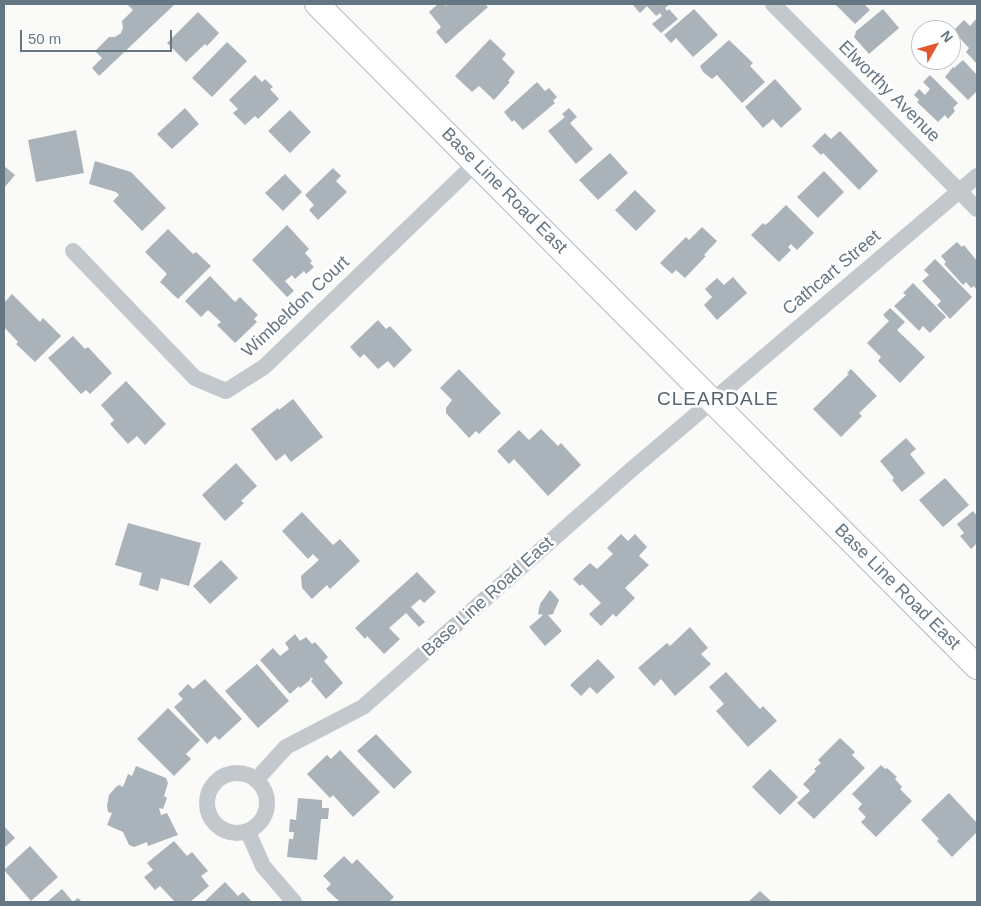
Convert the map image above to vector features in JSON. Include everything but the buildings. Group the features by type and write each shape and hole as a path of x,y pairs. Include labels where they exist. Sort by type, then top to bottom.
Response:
{"street":[{"name":"Base Line Road East","path":"318,4 977,667"},
{"name":"Elworthy Avenue","path":"773,4 977,209"},
{"name":"Wimbeldon Court","path":"73,251 107,289 195,378 226,391 264,367 476,163"},
{"name":"Cathcart Street","path":"712,400 977,176"},
{"name":"Base Line Road East","path":"256,780 286,747 363,708 712,400"},
{"path":"242,773 256,780 265,793 267,809 260,823 248,832 232,834 217,827 208,814 206,798 213,784 226,775 242,773"},
{"path":"248,832 263,866 294,902"}],"district":[{"name":"CLEARDALE","path":"718,400"}]}
